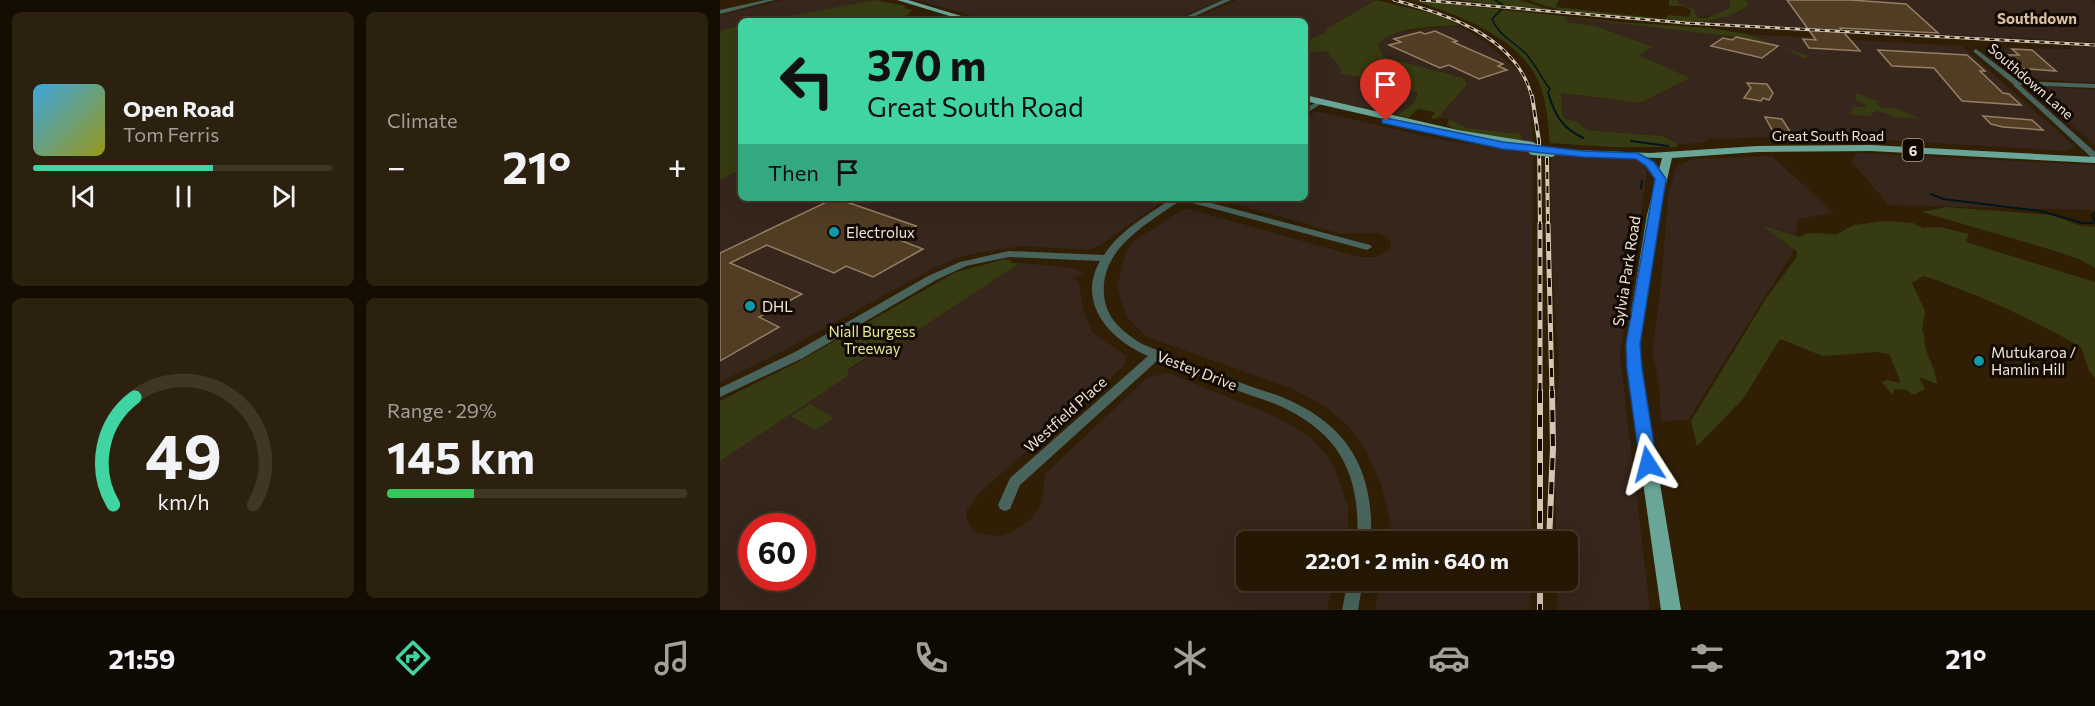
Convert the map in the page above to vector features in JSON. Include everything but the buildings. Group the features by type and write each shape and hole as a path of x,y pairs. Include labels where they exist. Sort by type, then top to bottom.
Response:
{"main road":[{"path":"900,0 963,18"},
{"name":"Great South Road","path":"1310,104 1455,137 1550,149 1638,156 1702,152 1871,148 2095,158"},
{"name":"Great South Road","path":"1550,149 1668,154"},
{"path":"1638,156 1662,173 1702,152"},
{"name":"Sylvia Park Road","path":"1668,154 1662,173 1636,324 1634,358 1671,610"}],"street":[{"path":"720,12 772,0"},
{"path":"1186,18 1228,0"},
{"name":"Southdown Lane","path":"1976,51 2016,83 2095,158"},
{"path":"2016,83 2095,86"},
{"name":"Vestey Drive","path":"1177,201 1127,235 1106,258 1099,273 1097,285 1101,310 1121,337 1156,355 1293,407 1321,424 1342,445 1354,464 1361,482 1365,531"},
{"path":"1192,201 1367,247"},
{"path":"720,393 799,355 941,274 963,264 1009,254 1106,258"},
{"name":"Westfield Place","path":"1005,505 1015,482 1156,355"},
{"path":"1350,610 1354,591"}],"shaded area":[{"path":"784,0 875,0 801,18 738,18 738,34 720,38 720,15"},
{"path":"917,0 1222,0 1179,18 980,18"},
{"path":"1237,0 1376,0 1326,30 1325,33 1308,40 1308,18 1195,18"},
{"path":"1678,0 1730,0 1730,8 1720,13 1697,18 1694,9 1677,3"},
{"path":"1746,0 2090,0 2095,4 2095,42 1699,22 1716,20 1741,11 1749,5"},
{"path":"1565,17 1703,32 1776,45 1745,34 1962,46 2075,147 2066,151 1868,139 1778,137 1707,139 1703,143 1678,144 1663,136 1587,130 1577,122 1563,118 1561,93 1640,103 1689,78 1637,55 1639,52 1649,51 1595,26 1566,22"},
{"path":"1459,25 1488,44 1520,73 1529,94 1533,142 1523,141 1520,134 1467,128 1449,119 1438,118 1467,85 1464,78 1384,57 1378,47 1382,40 1396,32"},
{"path":"2068,45 2095,47 2095,83 2021,78 1987,54 1985,48 2073,49"},
{"path":"1326,51 1343,70 1340,73 1374,80 1371,83 1418,92 1414,103 1397,115 1308,96 1308,52"},
{"path":"2025,85 2095,90 2095,145"},
{"path":"1316,111 1448,141 1533,153 1531,531 1389,531 1390,522 1382,487 1366,450 1350,428 1327,408 1293,389 1147,337 1126,316 1117,286 1126,252 1134,241 1185,208 1359,257 1376,257 1390,249 1391,242 1380,233 1341,234 1225,201 1308,201 1308,117"},
{"path":"1857,153 2095,165 2095,210 1889,205 1851,161"},
{"path":"1551,155 1633,159 1645,165 1647,173 1620,356 1650,610 1557,610 1557,591 1578,591 1578,531 1556,531 1555,427 1559,366 1551,247"},
{"path":"1772,156 1834,213 1798,219 1793,252 1688,420 1661,421 1659,382 1652,351 1661,285 1668,197 1675,170 1679,165 1694,159"},
{"path":"738,170 738,201 1162,201 1101,245 1088,250 1023,246 956,258 783,351 720,382 720,180"},
{"path":"1020,263 1075,268 1083,273 1073,279 1079,283 1083,310 1092,332 1126,356 1124,366 979,493 967,509 966,519 972,530 979,534 1000,536 1029,521 1042,503 1045,474 1148,377 1168,373 1277,417 1309,436 1329,458 1348,508 1346,531 1236,531 1236,591 1332,591 1327,610 720,610 720,450"},
{"path":"1378,591 1531,591 1530,610 1375,610"}],"green space":[{"path":"875,0 906,6 904,8 912,10 904,18 779,18"},
{"path":"1376,0 1438,15 1459,25 1402,31 1383,39 1378,46 1384,57 1464,78 1467,85 1438,118 1431,119 1435,112 1418,109 1408,118 1397,115 1414,103 1418,92 1339,73 1342,70 1326,51 1308,53 1308,40 1325,33 1325,30"},
{"path":"1410,0 1620,22 1710,28 1746,34 1776,44 1737,37 1566,17 1566,22 1595,26 1653,47 1638,55 1690,78 1640,103 1561,93 1563,118 1577,122 1587,130 1663,136 1678,144 1676,147 1612,147 1550,143 1541,88 1533,71 1520,55 1487,30 1448,12"},
{"path":"1455,0 1519,0 1551,10"},
{"path":"1530,0 1559,0 1556,7 1666,19 1668,15 1689,17 1691,10 1683,6 1669,6 1669,0 1678,0 1678,3 1694,9 1697,18 1707,18 1730,8 1730,0 1746,0 1749,5 1725,17 1699,22 1589,15 1547,6"},
{"path":"738,26 738,171 720,180 720,31"},
{"path":"1782,46 1809,56 1805,59"},
{"path":"1857,93 1879,102 1876,103 1883,108 1895,108 1921,119 1892,117 1876,111 1871,113 1873,116 1851,115 1853,107 1867,107 1862,102 1855,101"},
{"path":"1449,119 1467,128 1521,134 1523,141 1455,129 1447,125"},
{"path":"1946,207 2052,215 2078,225 2095,227 2095,268 2079,259 2049,249 1922,212"},
{"path":"1885,221 1913,223 1923,228 1940,227 1969,234 1966,242 2095,282 2095,378 2089,371 2081,347 2004,308 1924,276 1912,283 1925,311 1922,331 1937,384 1919,377 1925,389 1914,395 1906,390 1895,389 1892,395 1882,382 1887,380 1901,383 1889,354 1877,352 1823,356 1780,339 1743,399 1697,446 1691,421 1767,297 1796,258 1797,252 1763,226 1799,237 1808,233 1837,234 1854,225"},
{"name":"Niall Burgess Treeway","path":"1005,259 1012,261 1011,263 1020,263 904,339 892,342 879,356 868,357 848,369 848,376 720,461 720,401 798,362 956,272"},
{"path":"810,404 834,418 815,430 791,416"}],"waterway":[{"path":"1495,0 1503,5"},
{"path":"1502,9 1492,19 1495,25 1532,61 1550,89 1548,93 1550,98"},
{"path":"1549,96 1561,121 1583,138"},
{"path":"1631,141 1668,146"},
{"path":"1641,188 1642,181"},
{"path":"1931,194 1943,199 2041,211 2082,223 2095,223"},
{"path":"2095,212 2092,216 2095,221"},
{"path":"1628,265 1636,226"}],"railway":[{"path":"1394,0 1436,13 1478,31 1512,59 1524,77 1532,98"},
{"path":"1421,0 1686,23 2095,45"},
{"path":"1532,96 1539,141 1540,225"},
{"path":"1547,158 1548,225"},
{"path":"1548,224 1552,392"},
{"path":"1540,225 1540,531"},
{"path":"1549,531 1553,448 1552,391"},
{"path":"1540,591 1540,610"}],"place":[{"name":"Electrolux","path":"834,232"},
{"name":"DHL","path":"750,306"},
{"name":"Mutukaroa / Hamlin Hill","path":"1979,361"}],"district":[{"name":"Southdown","path":"2037,18"}],"route":[{"path":"1386,121 1503,146 1584,154 1638,156 1650,164 1660,179 1633,344 1634,369 1648,464"}]}
